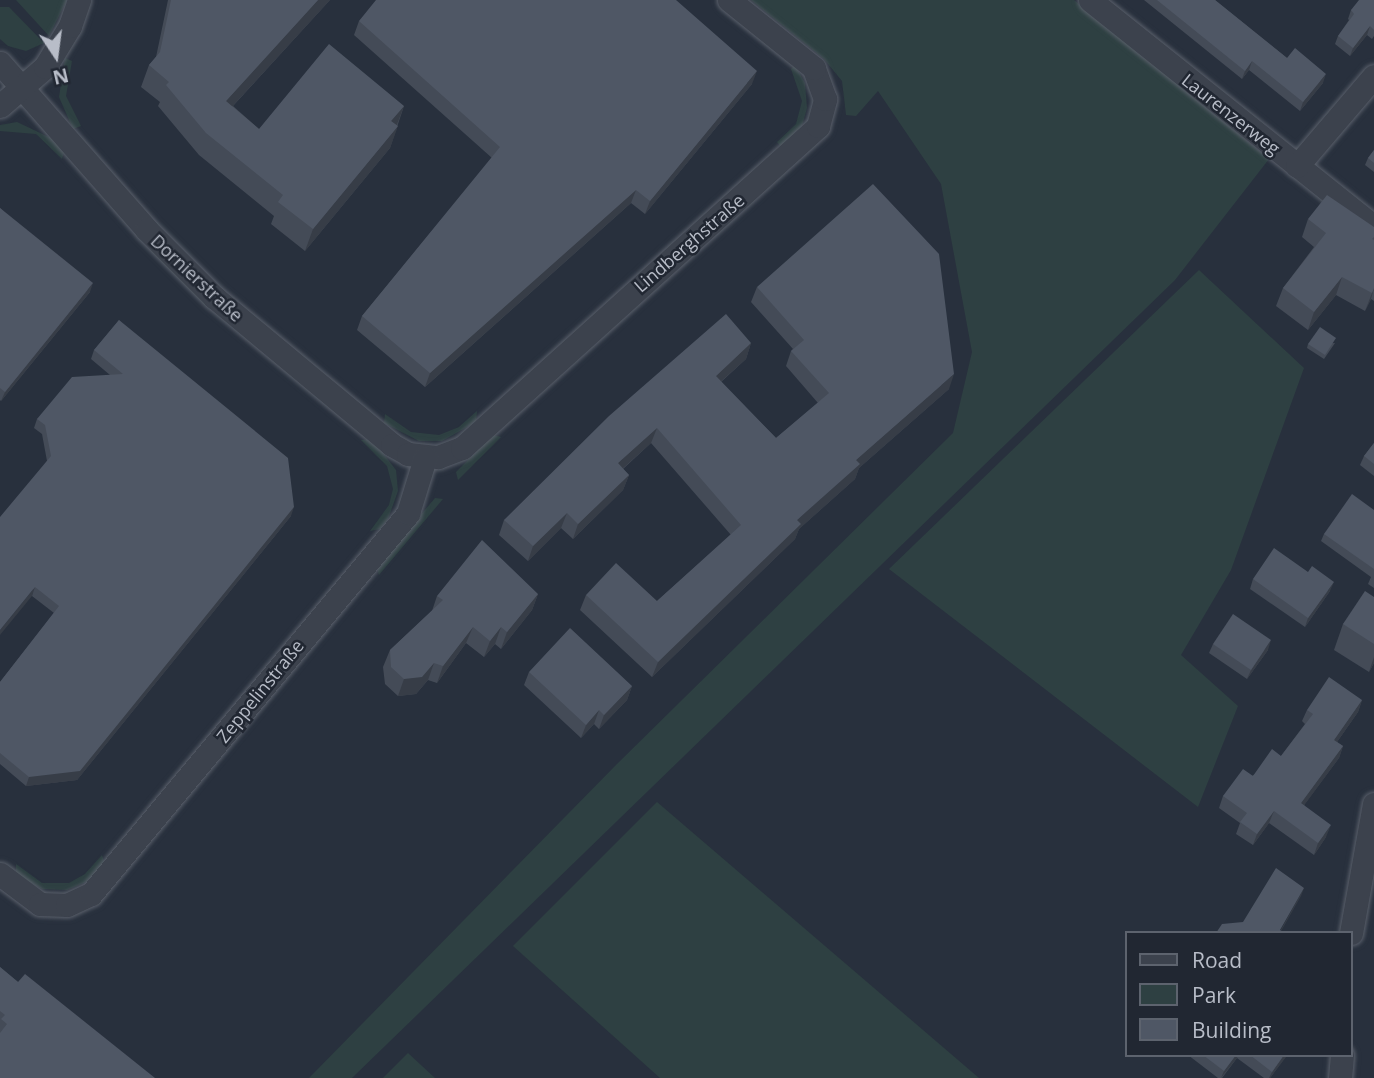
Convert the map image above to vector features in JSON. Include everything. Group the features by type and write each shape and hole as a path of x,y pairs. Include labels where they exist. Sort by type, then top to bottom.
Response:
{"street":[{"path":"0,106 24,89 56,50 79,0"},
{"name":"Lindberghstraße","path":"425,458 462,448 818,126 825,99 814,68 729,0"},
{"name":"Laurenzerweg","path":"1090,0 1374,227"},
{"name":"Dornierstraße","path":"0,63 147,230 214,296 392,444 425,458"},
{"path":"1297,166 1374,76"},
{"name":"Zeppelinstraße","path":"0,874 40,904 67,905 91,894 408,513 425,458"},
{"path":"1351,931 1374,804"},
{"path":"1340,1078 1342,1057"}],"green space":[{"path":"16,0 67,0 49,36"},
{"path":"751,0 1074,0 1269,159 1175,280 352,1078 309,1078 616,765 953,433 972,352 941,184 878,91 856,116 846,115 842,81 824,59"},
{"path":"0,7 9,7 44,43 26,51 8,46 0,39"},
{"path":"65,58 72,61 66,96 81,126 73,129 59,97"},
{"path":"795,65 805,83 807,108 802,126 781,147 777,142 796,124 802,101 791,69"},
{"path":"17,122 53,139 64,152 62,159 36,134 0,131 0,125"},
{"path":"1199,270 1304,368 1231,570 1181,655 1238,706 1198,807 889,569"},
{"path":"477,411 476,422 442,441 419,441 384,423 385,414 411,432 439,435 459,427"},
{"path":"493,435 501,437 458,480 456,472"},
{"path":"372,439 396,470 398,491 388,519 380,529 370,531 389,505 393,489 387,466 361,440"},
{"path":"435,498 443,499 379,575 377,567"},
{"path":"657,802 979,1078 660,1078 513,946"},
{"path":"102,855 105,864 86,882 67,890 42,889 16,874 16,864 42,883 69,883 85,874"},
{"path":"408,1053 435,1078 383,1078"}],"building":[{"path":"171,0 318,0 226,101 259,129 329,44 404,106 391,121 398,126 313,229 278,202 283,195 206,133 166,85 169,82 149,65 160,52"},
{"path":"376,0 676,0 757,71 650,201 636,190 430,373 362,316 500,147 359,21"},
{"path":"1157,0 1215,0 1287,58 1295,48 1326,74 1303,102 1252,61 1245,71"},
{"path":"1359,0 1374,0 1374,30 1370,26 1353,48 1338,36 1354,14 1351,10"},
{"path":"1374,150 1374,163 1368,158"},
{"path":"873,184 939,254 954,374 856,460 860,464 797,520 801,524 658,662 586,595 616,563 657,601 741,525 657,428 618,463 629,475 578,524 567,513 533,546 504,520 609,416 726,314 751,343 716,376 776,438 829,393 791,351 804,340 757,287"},
{"path":"1327,195 1374,227 1374,288 1372,293 1342,277 1314,312 1283,288 1326,233 1308,219"},
{"path":"0,208 93,283 5,392 0,388"},
{"path":"119,320 288,458 294,507 80,771 29,777 0,753 0,682 59,606 35,587 0,630 0,517 51,456 45,425 37,419 72,377 123,374 94,350"},
{"path":"1320,327 1336,338 1325,355 1308,344"},
{"path":"1374,443 1374,464 1364,456"},
{"path":"1352,494 1374,510 1374,569 1324,534"},
{"path":"482,540 538,594 507,632 501,627 490,641 473,627 443,666 434,663 422,677 404,679 391,667 390,650 443,600 437,596"},
{"path":"1274,548 1308,572 1312,566 1334,582 1308,618 1253,579"},
{"path":"1365,591 1374,597 1374,644 1343,624"},
{"path":"1233,614 1271,640 1251,670 1213,644"},
{"path":"570,628 632,686 604,715 599,710 586,725 529,672"},
{"path":"1329,677 1362,700 1334,740 1343,746 1301,803 1331,825 1318,843 1274,811 1257,834 1240,822 1247,813 1223,796 1243,769 1253,776 1272,749 1281,756 1313,714 1307,710"},
{"path":"1276,868 1304,888 1281,931 1217,931 1222,924 1243,922"},
{"path":"0,967 18,982 25,974 155,1078 0,1078 0,1033 7,1024 1,1019 5,1015 0,1011"},
{"path":"1206,1057 1234,1057 1224,1071"},
{"path":"1253,1057 1283,1057 1272,1072"}]}
